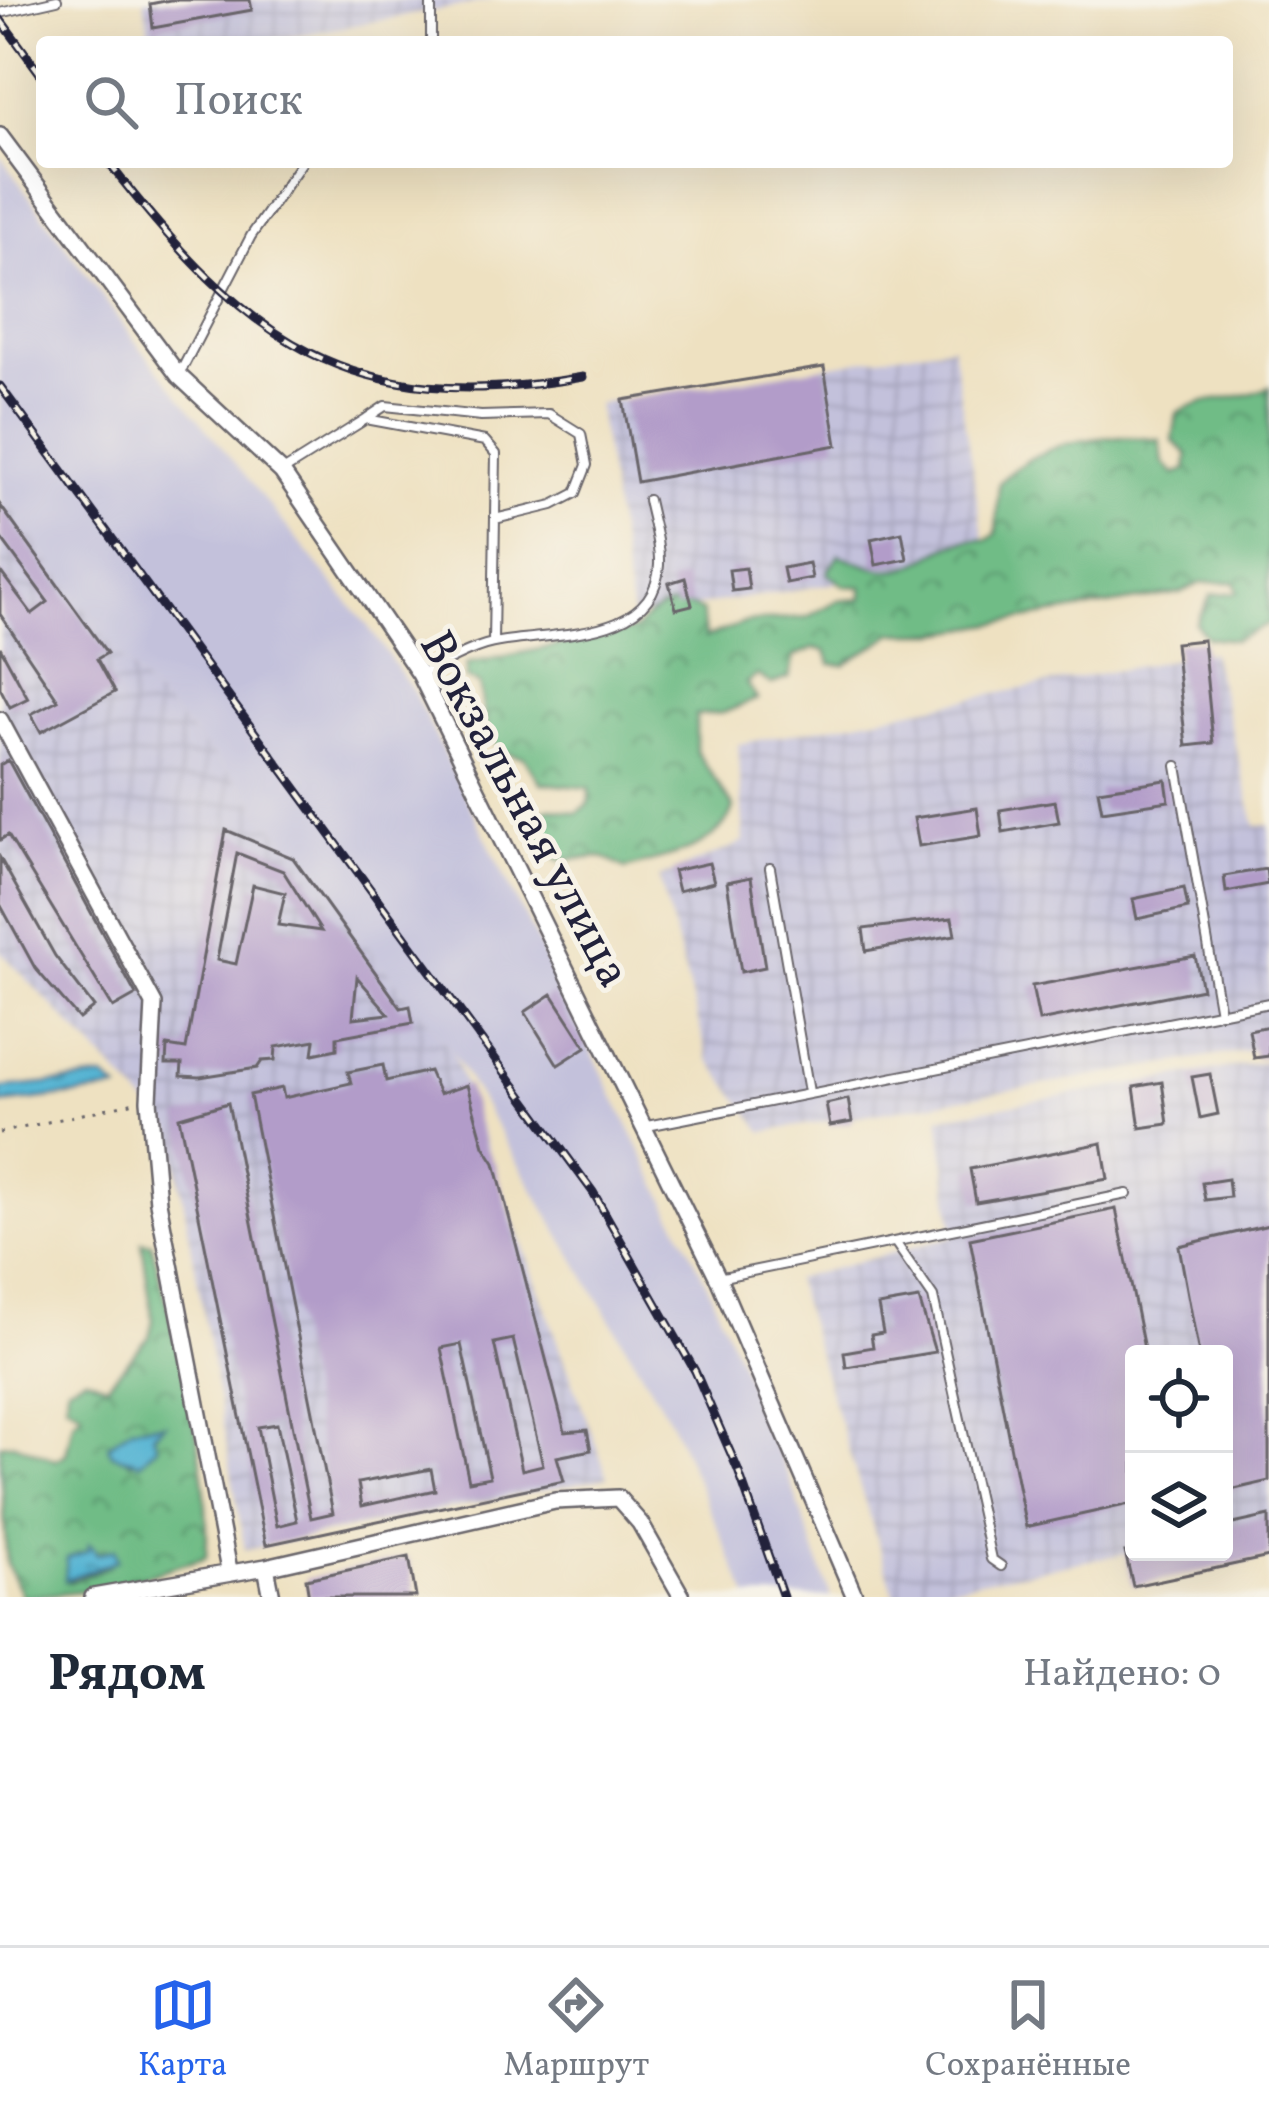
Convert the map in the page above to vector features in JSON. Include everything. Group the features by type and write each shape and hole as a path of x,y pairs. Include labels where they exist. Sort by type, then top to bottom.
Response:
{"street":[{"name":"Вокзальная улица","path":"0,136 179,376 282,472 420,674 718,1278 854,1597"},
{"path":"0,719 154,1004 148,1100 158,1202 229,1570"},
{"path":"93,1597 266,1567 555,1501 618,1498 640,1523 682,1597"},
{"path":"266,1567 272,1597"}],"lane":[{"path":"0,13 57,0"},
{"path":"431,0 431,36"},
{"path":"179,376 251,236 298,168"},
{"path":"282,472 385,406 481,416 549,414 581,434 587,465 576,493 553,505 494,519"},
{"path":"366,419 485,441 496,454 493,642"},
{"path":"420,674 493,642 596,629 637,613 653,592 659,564 648,500"},
{"path":"1178,766 1220,1012"},
{"path":"770,868 809,1092"},
{"path":"646,1126 1269,1003"},
{"path":"718,1278 1127,1194"},
{"path":"895,1242 933,1297 991,1559 1001,1566"}],"path":[{"path":"0,1133 112,1104 148,1100"}],"shaded area":[{"path":"144,0 495,0 294,36 149,36"},
{"path":"0,156 135,341 368,626 414,693 707,1284 791,1483 831,1597 748,1597 670,1420 452,1052 240,785 120,658 0,492"},
{"path":"952,345 987,558 632,617 597,404"},
{"path":"0,492 120,658 240,785 452,1052 608,1477 245,1550 171,1130 0,951"},
{"path":"1211,652 1256,826 1269,825 1269,1047 763,1132 708,1058 659,878 744,842 738,744"},
{"path":"1269,1061 1269,1526 1233,1533 1233,1345 1125,1345 1125,1554 895,1597 794,1279 954,1236 939,1117"}],"green space":[{"path":"1269,387 1269,624 1235,640 1207,637 1196,624 1211,595 1238,592 1234,582 1201,583 1179,593 939,633 894,633 844,665 831,664 826,651 815,648 794,656 789,678 771,684 758,675 746,683 757,699 723,713 696,715 696,751 734,808 726,823 703,843 626,869 602,857 559,860 542,843 532,813 552,808 577,813 589,804 590,788 541,783 524,757 501,749 489,732 479,684 466,678 467,664 635,630 649,616 673,605 702,611 705,638 747,622 807,617 837,601 862,599 862,587 845,586 827,573 839,555 880,569 900,569 956,543 988,540 996,534 999,483 1033,457 1074,442 1117,437 1160,440 1163,463 1174,474 1186,470 1188,454 1173,441 1177,413 1199,403"},
{"path":"142,1242 151,1243 190,1400 204,1482 206,1557 101,1589 23,1597 7,1564 0,1444 14,1443 56,1460 66,1454 73,1422 82,1412 66,1403 67,1386 86,1377 107,1385 149,1337 153,1321","holes":["163,1424 131,1463 111,1443 140,1426","87,1551 109,1566 70,1582 76,1554"]}],"water":[{"path":"105,1078 118,1090 0,1104 0,1088"},
{"path":"165,1424 153,1434 157,1446 140,1463 112,1454 108,1446 132,1427"},
{"path":"89,1544 97,1554 115,1549 118,1560 65,1580 67,1558 87,1551"}],"building":[{"path":"250,0 252,10 153,28 150,4"},
{"path":"824,367 837,445 637,482 623,400"},
{"path":"0,505 107,653 97,659 115,692 41,732 31,714 58,700 0,614 0,571 32,614 48,602 0,537"},
{"path":"902,532 907,559 876,565 871,539"},
{"path":"809,563 812,578 786,583 783,568"},
{"path":"746,568 749,589 732,591 729,570"},
{"path":"685,578 692,605 676,609 669,583"},
{"path":"1203,640 1213,743 1186,746 1175,643"},
{"path":"0,647 28,698 10,707 0,688"},
{"path":"8,760 136,995 113,1008 8,835 0,840 0,765"},
{"path":"1166,780 1169,801 1102,811 1098,790"},
{"path":"1055,801 1059,822 1003,832 1000,810"},
{"path":"977,808 981,836 919,846 914,818"},
{"path":"226,830 293,858 401,1008 410,1006 413,1023 337,1037 337,1049 313,1054 315,1040 276,1047 275,1060 262,1061 257,1068 200,1077 181,1076 182,1064 166,1064 167,1046 186,1049","holes":["237,853 283,871 321,931 278,925 285,893 253,885 236,964 217,960","357,977 389,1014 353,1018"]},
{"path":"0,858 55,956 94,1007 79,1019 35,968 0,904"},
{"path":"709,863 714,882 678,891 673,871"},
{"path":"1266,869 1268,884 1226,892 1224,876"},
{"path":"751,877 765,967 741,972 727,882"},
{"path":"1184,888 1188,908 1137,919 1133,899"},
{"path":"952,918 955,935 866,951 863,929"},
{"path":"1195,956 1202,989 1039,1021 1032,986"},
{"path":"552,994 586,1047 558,1065 525,1012"},
{"path":"1269,1026 1269,1056 1254,1058 1249,1030"},
{"path":"383,1065 386,1081 429,1071 439,1094 467,1085 484,1146 495,1163 565,1432 587,1430 591,1450 557,1457 564,1481 266,1545 179,1117 228,1103 311,1518 333,1513 250,1095 282,1088 284,1098 351,1083 348,1072","holes":["513,1339 543,1465 522,1470 494,1343","461,1344 490,1477 469,1481 441,1348","277,1424 297,1521 277,1526 258,1427","431,1469 435,1490 362,1506 358,1483"]},
{"path":"1210,1074 1218,1114 1200,1118 1192,1077"},
{"path":"1162,1082 1168,1124 1140,1128 1134,1087"},
{"path":"848,1099 852,1122 830,1126 826,1104"},
{"path":"1102,1143 1108,1179 976,1202 970,1169"},
{"path":"1228,1179 1230,1197 1205,1200 1202,1183"},
{"path":"1116,1209 1143,1345 1125,1345 1125,1505 1026,1527 970,1239"},
{"path":"1269,1225 1269,1481 1233,1489 1233,1345 1197,1345 1179,1246"},
{"path":"919,1299 935,1352 846,1367 844,1352 873,1347 871,1335 883,1333 878,1306"},
{"path":"1269,1516 1269,1557 1133,1586 1127,1561 1233,1561 1233,1524"},
{"path":"409,1557 416,1597 309,1597 306,1579"}],"railway":[{"path":"0,19 36,68"},
{"path":"113,168 208,277 257,320 310,352 366,375 429,386 501,387 583,377"},
{"path":"0,386 593,1192 695,1371 738,1470 783,1597"}]}
